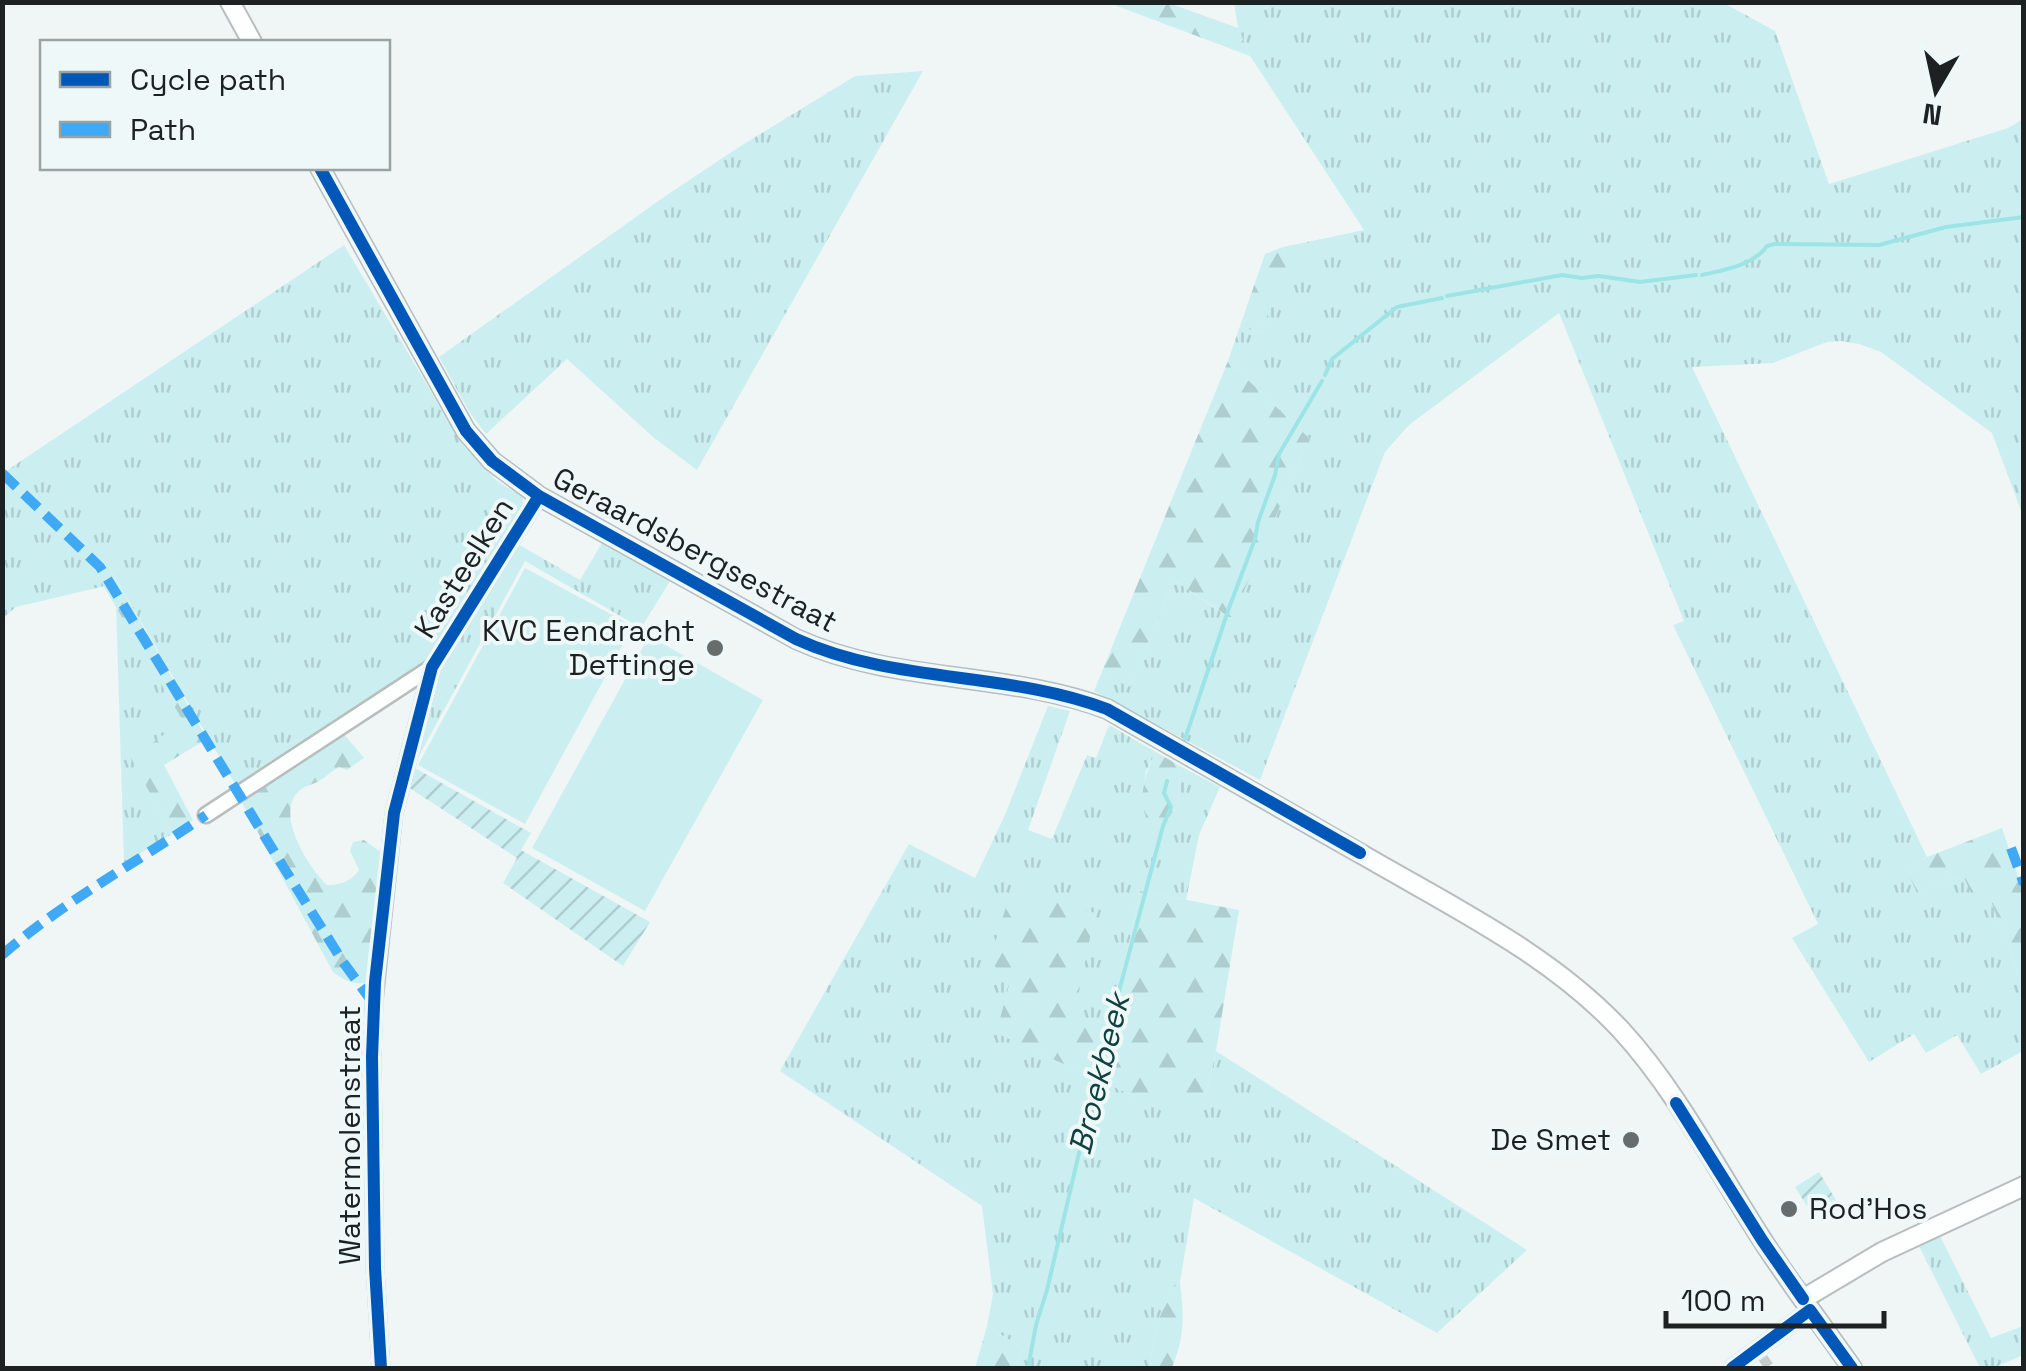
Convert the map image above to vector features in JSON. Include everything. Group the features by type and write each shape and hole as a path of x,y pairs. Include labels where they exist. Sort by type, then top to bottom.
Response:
{"street":[{"path":"230,2 251,40"},
{"name":"Geraardsbergsestraat","path":"321,170 466,431 492,461 539,496 823,651 928,674 1034,688 1106,709 1448,904 1542,963 1592,1002 1645,1059 1762,1240 1852,1368"},
{"name":"Kasteelken","path":"206,815 432,667 539,496"},
{"name":"Watermolenstraat","path":"381,1368 375,1268 375,982 394,813 432,667"},
{"path":"1732,1368 1807,1305 1882,1252 2024,1186"}],"green space":[{"path":"1109,3 1169,3 1238,28 1250,56"},
{"path":"1234,3 1724,3 1775,31 1829,184 2008,128 2023,119 2023,516 1992,433 1881,352 1859,344 1827,342 1773,363 1692,367 1927,857 1906,868 1918,892 1963,875 1991,900 2023,985 2023,1051 1981,1074 1957,1035 1926,1053 1914,1034 1869,1062 1792,938 1818,924 1673,625 1684,621 1559,313 1409,425 1385,452 1260,780 1094,691 1101,674 1130,686 1174,580 1231,619 1309,438 1228,361 1240,326 1260,333 1285,270 1283,247 1364,230 1250,56 1238,28"},
{"path":"923,71 697,470 653,437 567,359 486,434 439,357 664,197 855,76"},
{"path":"344,245 462,444 497,481 523,497 522,508 426,663 238,789 108,565 93,568 105,586 16,607 3,618 3,473"},
{"path":"1283,247 1286,270 1260,333 1240,326 1265,254"},
{"path":"1228,361 1309,438 1232,619 1174,580 1130,687 1101,674"},
{"path":"516,543 580,580 602,543 670,581 641,628 525,561 413,767 440,668"},
{"path":"99,562 108,565 207,739 164,765 193,820 172,834 131,758 183,721 93,568"},
{"path":"525,568 633,626 525,824 418,765"},
{"path":"116,605 184,722 132,758 172,834 124,863"},
{"path":"649,636 763,700 645,911 532,848"},
{"path":"1048,706 1070,711 1028,830 1052,839 1087,755 1096,758 1109,725 1156,752 1146,771 1143,795 1168,819 1178,803 1180,766 1220,787 1199,835 1186,900 1140,891 1112,1024 1074,1017 1009,986 997,1033 1136,1097 1205,1097 1216,1051 1527,1250 1437,1333 1194,1198 1180,1282 1163,1309 1150,1368 1015,1368 1022,1348 987,1326 993,1294 982,1206 780,1071 909,844 975,878 1005,815"},
{"path":"344,734 364,758 347,770 339,767 300,790 290,814 297,841 327,885 345,882 359,870 350,851 353,842 364,840 381,852 369,983 350,982 333,972 241,801"},
{"path":"1156,752 1180,766 1178,803 1168,819 1155,820 1143,807 1147,771"},
{"path":"413,767 531,833 521,850 650,922 623,966 503,883 517,858 408,787"},
{"path":"2002,828 2023,891 2023,985 1991,901 1977,907 1963,875 1917,893 1906,868"},
{"path":"1140,891 1239,910 1205,1097 1136,1097 996,1033 1009,986 990,959 1009,897 1036,895 1095,913 1074,1016 1112,1024"},
{"path":"1819,1172 1836,1200 1812,1214 1795,1187"},
{"path":"1940,1236 1991,1338 2023,1326 2023,1355 1993,1368 1980,1368 1918,1244"},
{"path":"1180,1282 1182,1326 1172,1368 1150,1368 1163,1309"},
{"path":"987,1326 1022,1348 1015,1368 975,1368"}],"waterway":[{"name":"Broekbeek","path":"1702,275 1747,262 1774,244 1879,245 1946,227 2024,217"},
{"name":"Broekbeek","path":"1447,296 1562,275 1640,282 1696,275"},
{"name":"Broekbeek","path":"1325,375 1332,359 1397,307 1442,298"},
{"name":"Broekbeek","path":"1185,739 1255,539 1279,454 1322,381"},
{"name":"Broekbeek","path":"1028,1368 1102,1055 1171,807 1164,793 1167,781"}],"tunnel":[{"path":"1763,1358 1770,1368"}],"marked path":[{"path":"2,473 100,567 284,868 373,1003"},
{"path":"2,955 76,899 206,815"},
{"path":"2011,848 2024,884"}],"cycle path":[{"path":"321,170 466,431 492,461 539,496 796,639 833,653 911,671 1030,688 1107,709 1360,853"},
{"path":"381,1368 375,1268 372,1057 375,982 394,813 432,667 539,496"},
{"path":"1676,1103 1803,1299"},
{"path":"1732,1368 1810,1310 1852,1368"}],"place":[{"name":"KVC Eendracht Deftinge","path":"715,648"},
{"name":"De Smet","path":"1631,1140"},
{"name":"Rod'Hos","path":"1789,1209"}]}
